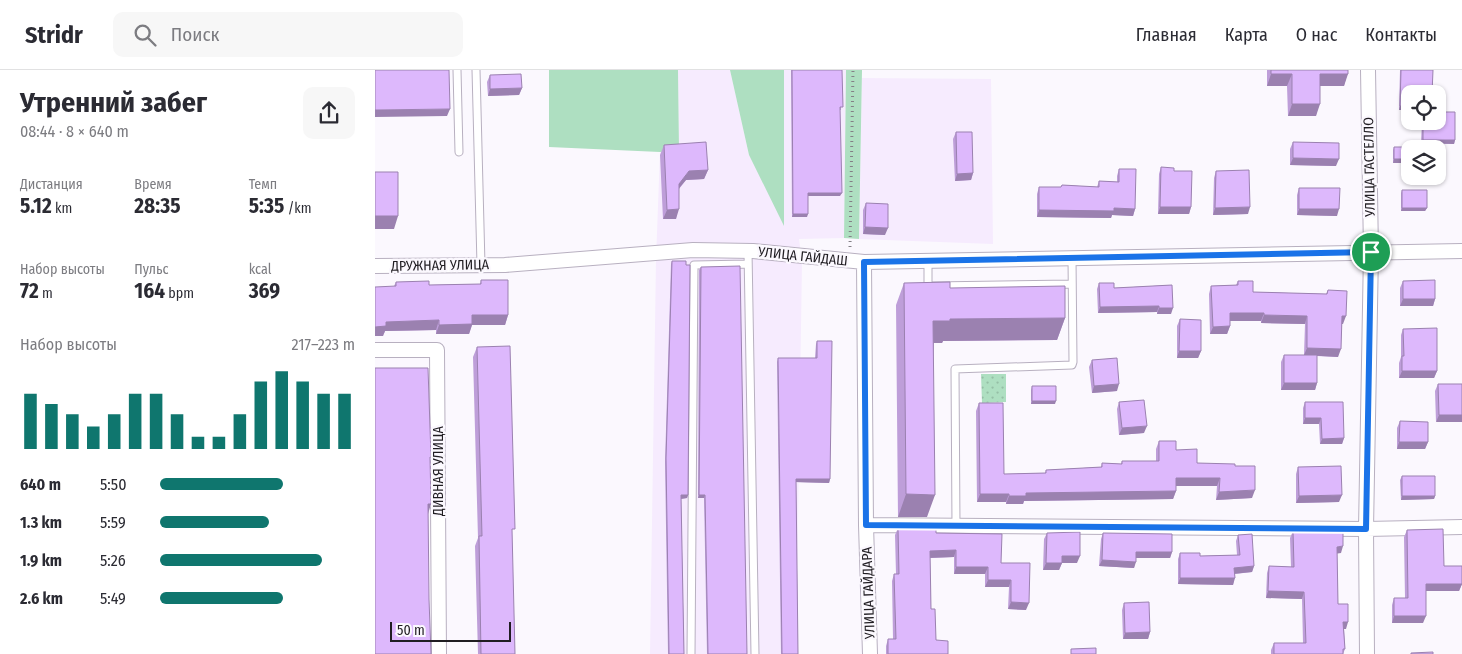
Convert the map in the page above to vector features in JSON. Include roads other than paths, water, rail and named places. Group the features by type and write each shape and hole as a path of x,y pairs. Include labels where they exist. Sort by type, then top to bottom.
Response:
{"street":[{"name":"УЛИЦА ГАСТЕЛЛО","path":"1367,654 1366,529 1371,252 1368,70"},
{"name":"УЛИЦА ГАЙДАШ","path":"505,265 693,250 748,258 857,261 1462,252"},
{"name":"УЛИЦА ГАЙДАРА","path":"857,261 870,654"},
{"name":"ДРУЖНАЯ УЛИЦА","path":"375,266 505,265"},
{"name":"ДИВНАЯ УЛИЦА","path":"375,350 437,350 439,654"},
{"path":"866,525 1366,529 1462,527"}],"lane":[{"path":"457,70 459,152"},
{"path":"476,70 481,265"},
{"path":"691,654 694,265 748,258 755,654"},
{"path":"956,526 955,368 1072,365 1072,258"},
{"path":"928,261 928,282 932,286 1072,284"}]}
